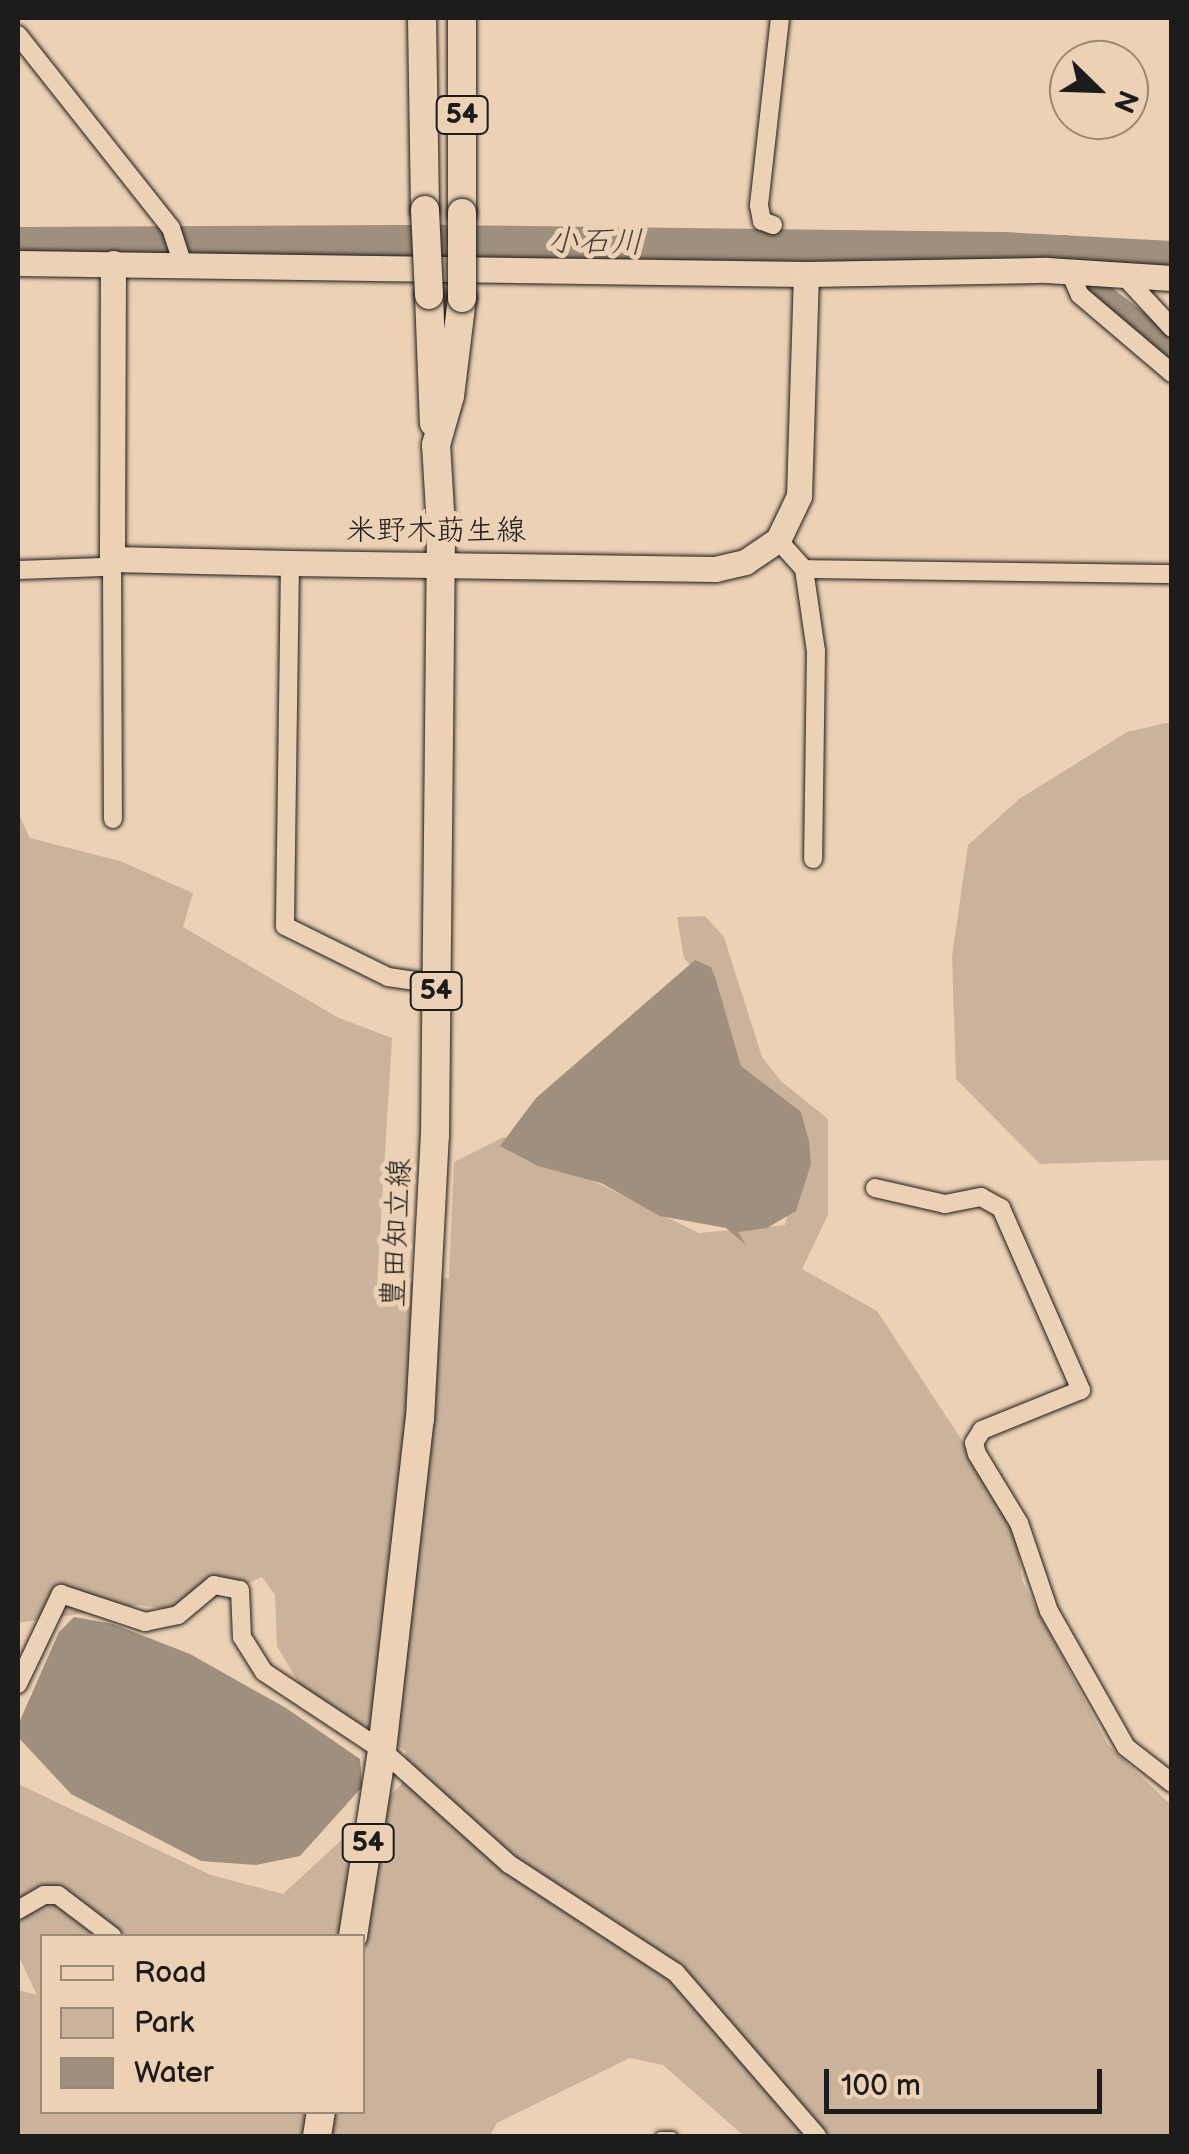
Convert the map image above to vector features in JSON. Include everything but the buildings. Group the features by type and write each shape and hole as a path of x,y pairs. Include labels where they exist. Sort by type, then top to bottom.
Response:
{"main road":[{"name":"豊田知立線","path":"353,1934 382,1750 420,1419 436,984 441,528 424,210 422,18"},
{"name":"豊田知立線","path":"436,444 450,396 462,298 462,18"},
{"path":"18,263 182,258 806,274 1070,272 1172,278"},
{"path":"112,559 113,263"},
{"path":"778,540 798,496 806,274"},
{"name":"米野木莇生線","path":"112,559 715,568 745,562 778,540"}],"street":[{"path":"773,225 762,221 759,205 780,18"},
{"path":"18,34 171,228 182,258"},
{"path":"1070,272 1080,296 1172,373"},
{"path":"1123,275 1172,328"},
{"path":"778,540 804,569 816,652 814,859"},
{"path":"18,570 102,567 112,559"},
{"path":"112,559 113,820"},
{"path":"290,563 285,926 388,977 436,984"},
{"path":"804,569 1172,574"},
{"path":"875,1188 944,1204 981,1196 1001,1208 1080,1390 982,1430 974,1443 976,1454 1015,1515 1049,1612 1126,1746 1172,1783"},
{"path":"18,1684 61,1594 145,1622 178,1615 221,1583 240,1590 242,1637 264,1672 382,1750 509,1864 676,1972 817,2136"},
{"path":"18,1910 58,1895 109,1934"}],"lane":[{"path":"660,2136 672,2136"}],"green space":[{"path":"1171,722 1171,1160 1040,1164 956,1079 952,957 968,845 1019,799 1127,732"},
{"path":"18,813 30,838 120,861 193,893 183,927 339,1018 392,1038 377,1286 449,1278 454,1162 504,1137 699,1233 785,1225 798,1170 709,1026 704,981 684,958 677,917 705,916 724,937 762,1057 781,1081 828,1119 828,1215 802,1269 877,1311 1015,1521 1022,1580 1108,1745 1171,1805 1171,2136 744,2136 663,2065 630,2058 497,2123 490,2136 18,2136 18,1990 37,1995 18,1955 18,1784 211,1875 283,1894 402,1784 406,1751 302,1689 277,1646 275,1595 262,1577 184,1612 138,1605 18,1623"}],"water":[{"path":"695,960 711,967 741,1066 801,1112 809,1141 811,1164 796,1211 767,1228 738,1232 746,1245 726,1228 660,1216 601,1183 538,1166 500,1146 536,1098"},
{"path":"74,1617 113,1624 190,1654 286,1708 360,1759 362,1787 300,1856 256,1865 201,1861 71,1794 18,1737 18,1725 59,1632"}],"waterway":[{"name":"小石川","path":"18,243 444,241 1004,248 1172,257"},
{"path":"1065,251 1093,293 1172,355"}]}
